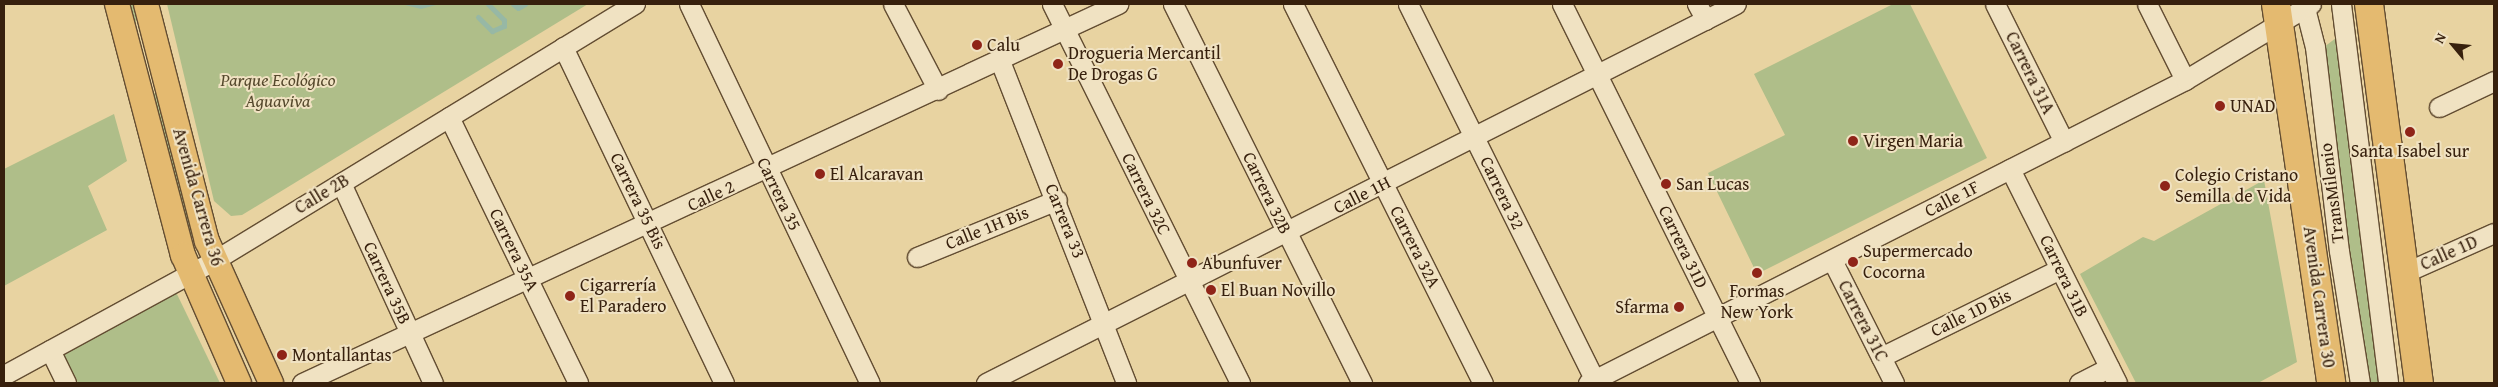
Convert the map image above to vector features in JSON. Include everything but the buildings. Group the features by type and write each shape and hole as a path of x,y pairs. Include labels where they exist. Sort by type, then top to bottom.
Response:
{"highway":[{"path":"2369,4 2419,383"},
{"name":"Avenida Carrera 30","path":"2277,14 2331,383"}],"main road":[{"name":"Avenida Carrera 36","path":"117,4 189,274 239,383"},
{"name":"Avenida Carrera 36","path":"146,4 215,260 271,383"},
{"path":"133,67 160,58"}],"street":[{"name":"Calle 2B","path":"4,374 215,260 635,4"},
{"name":"Carrera 35","path":"689,4 870,383"},
{"path":"893,4 938,90"},
{"name":"Carrera 32C","path":"1052,4 1240,383"},
{"name":"Calle 2","path":"302,383 768,170 1118,4"},
{"name":"Carrera 32B","path":"1173,4 1362,383"},
{"name":"Carrera 32A","path":"1293,4 1483,383"},
{"name":"Carrera 32","path":"1408,4 1593,382"},
{"name":"Carrera 31D","path":"1562,4 1750,383"},
{"name":"Calle 1H","path":"986,383 1106,325 1598,75 1702,12 1736,4"},
{"name":"Carrera 31A","path":"1995,4 2064,142"},
{"path":"2147,4 2185,80"},
{"name":"TransMilenio","path":"2341,4 2388,383"},
{"name":"Calle 1F","path":"1593,382 2185,80 2277,14 2307,5"},
{"name":"TransMilenio","path":"2307,5 2315,46 2339,251 2360,383"},
{"name":"Carrera 35 Bis","path":"563,47 650,224 724,383"},
{"name":"Carrera 33","path":"1000,61 1106,325 1126,383"},
{"path":"2439,108 2494,81"},
{"name":"Carrera 35A","path":"449,117 578,383"},
{"name":"Carrera 31B","path":"2010,169 2113,376"},
{"name":"Carrera 35B","path":"340,183 433,383"},
{"name":"Calle 1H Bis","path":"917,257 1057,200"},
{"name":"Calle 1D","path":"2404,273 2494,233"},
{"name":"Carrera 31C","path":"1832,260 1894,383"},
{"name":"Calle 1D Bis","path":"1881,356 2060,269"},
{"path":"50,350 66,383"},
{"path":"2079,383 2113,376"}],"green space":[{"path":"127,4 136,4 136,54 127,54"},
{"name":"Parque Ecológico Aguaviva","path":"167,4 588,4 242,215 231,216 214,201"},
{"path":"1893,4 1910,4 1987,158 1757,274 1708,173 1785,135 1754,74"},
{"path":"2336,38 2380,383 2368,383 2338,172 2324,47"},
{"path":"159,92 198,236 187,239 148,95"},
{"path":"114,114 127,161 88,186 107,230 4,286 4,169"},
{"path":"2264,180 2297,362 2258,383 2136,383 2080,274 2143,237 2154,241"},
{"path":"174,288 220,383 78,383 64,355"}],"shaded area":[{"path":"401,4 440,4 421,9"}],"waterway":[{"path":"478,17 492,31 504,26 504,20 488,4"},
{"path":"513,4 518,8 525,4"}],"place":[{"name":"Calu","path":"977,45"},
{"name":"Drogueria Mercantil De Drogas G","path":"1058,64"},
{"name":"UNAD","path":"2220,106"},
{"name":"Santa Isabel sur","path":"2410,132"},
{"name":"Virgen Maria","path":"1853,141"},
{"name":"El Alcaravan","path":"820,174"},
{"name":"San Lucas","path":"1666,184"},
{"name":"Colegio Cristano Semilla de Vida","path":"2165,186"},
{"name":"Supermercado Cocorna","path":"1853,262"},
{"name":"Abunfuver","path":"1192,263"},
{"name":"Formas New York","path":"1757,273"},
{"name":"El Buan Novillo","path":"1211,290"},
{"name":"Cigarrería El Paradero","path":"570,296"},
{"name":"Sfarma","path":"1679,307"},
{"name":"Montallantas","path":"282,355"}]}
